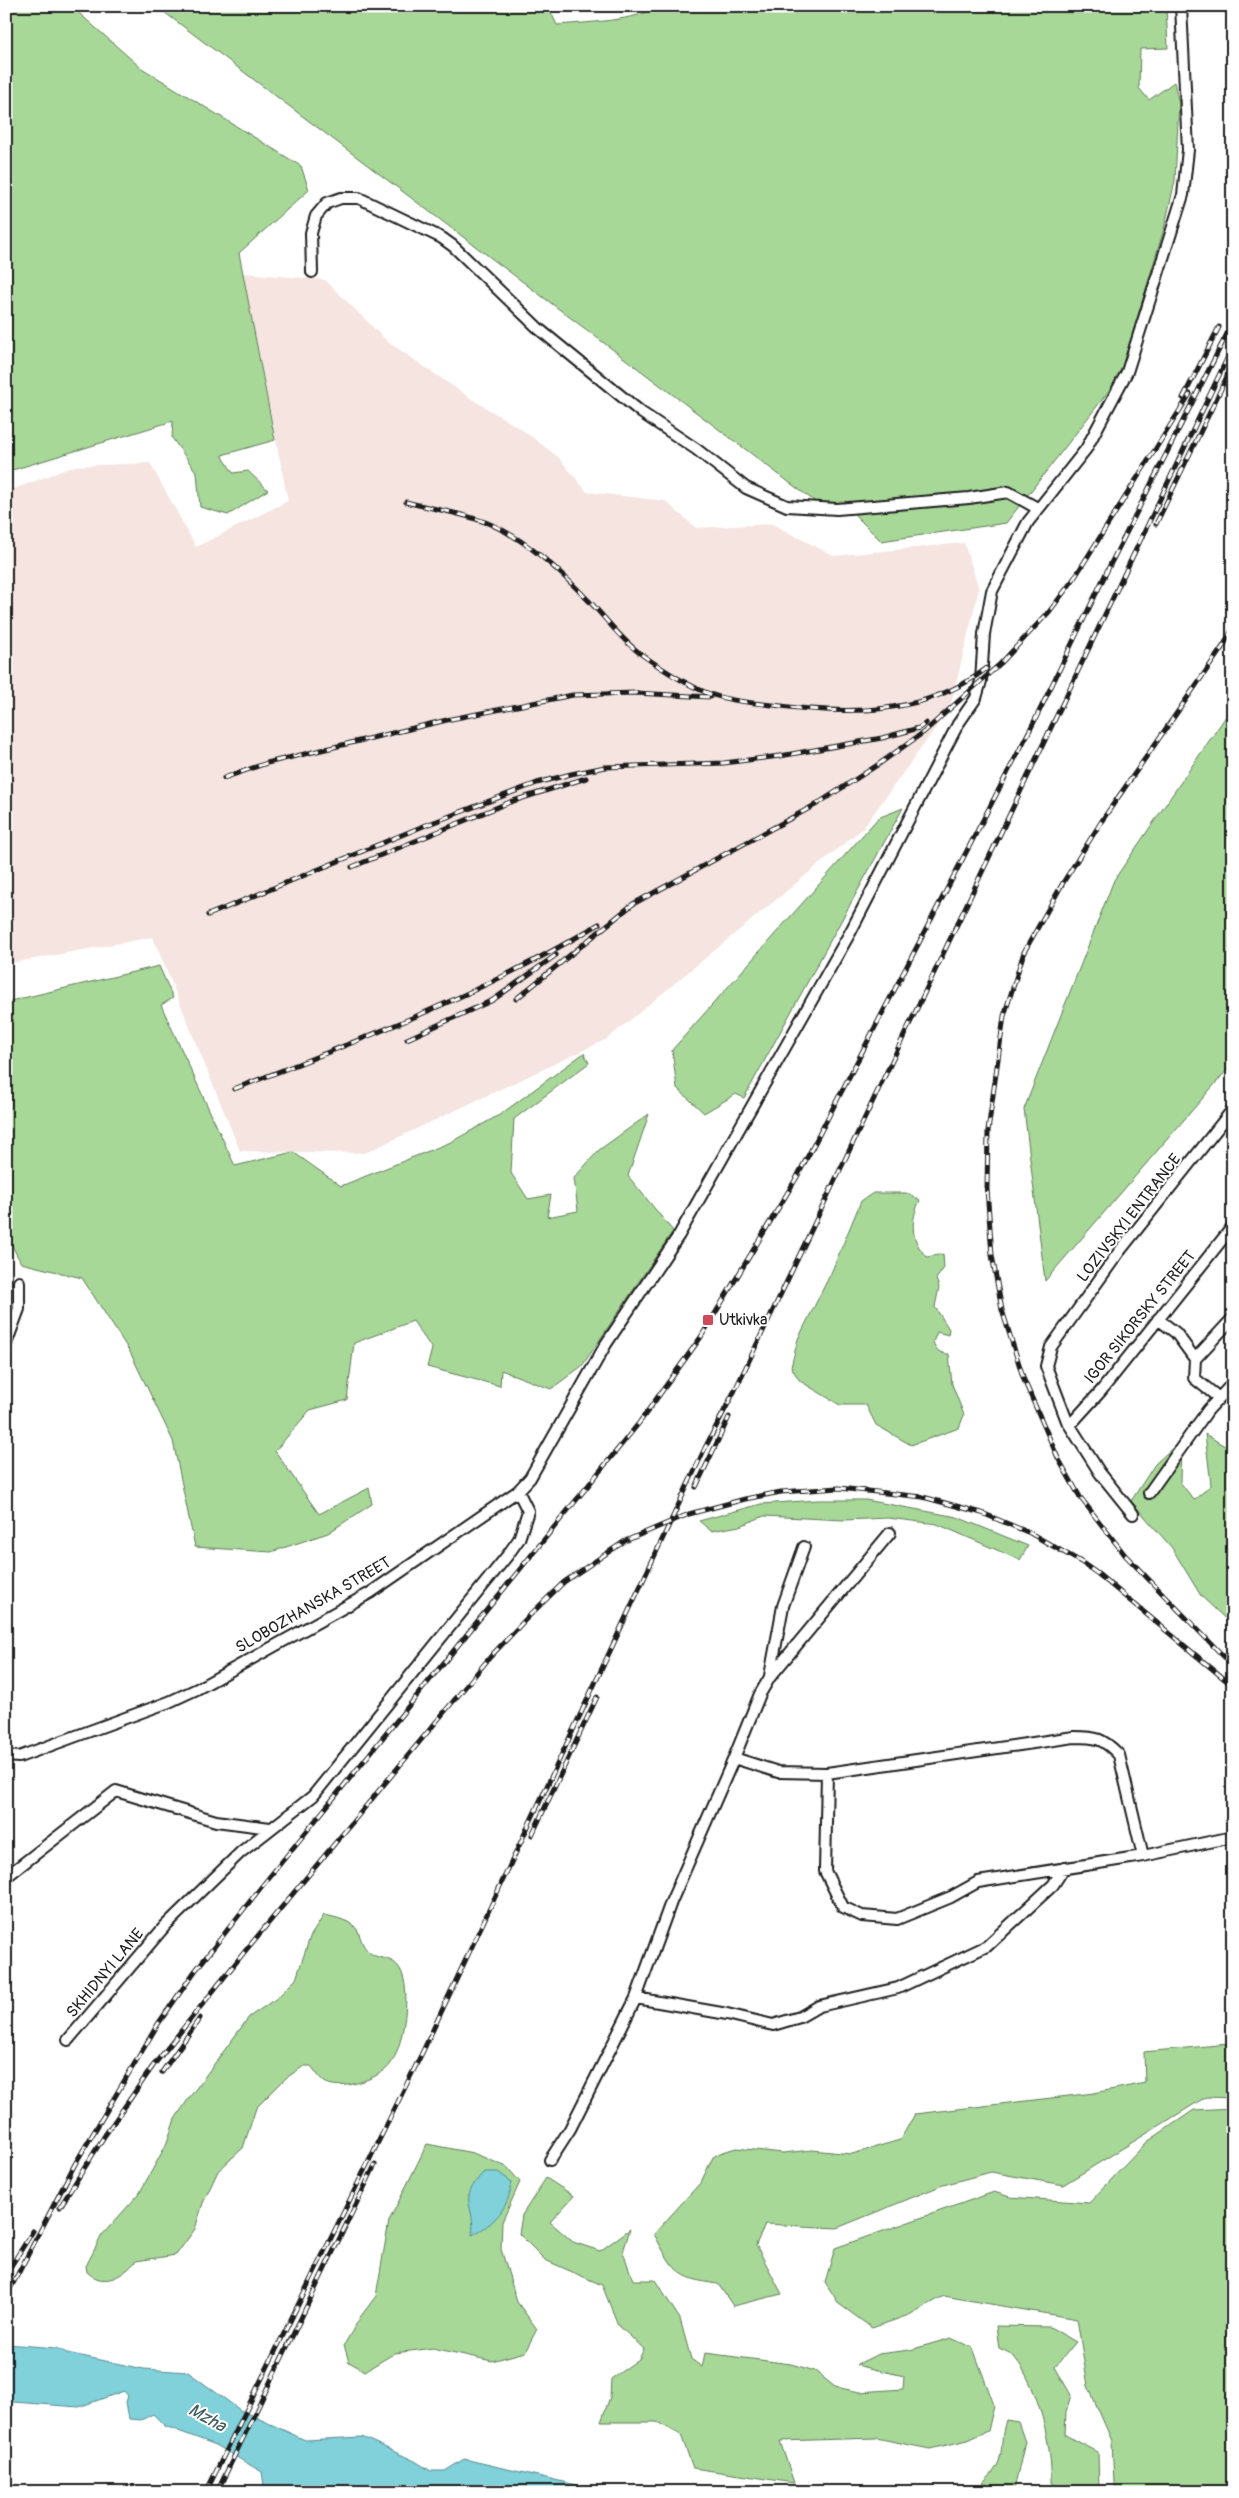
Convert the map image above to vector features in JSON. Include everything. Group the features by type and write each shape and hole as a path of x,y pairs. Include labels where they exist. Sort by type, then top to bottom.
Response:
{"street":[{"name":"SLOBOZHANSKA STREET","path":"6,1756 19,1757 169,1702 197,1689 370,1593 518,1491 530,1478 606,1344 679,1235 851,931 958,724 976,698 983,672 984,634 992,591 1037,508 1086,449 1127,372 1183,195 1188,150 1181,6"},
{"path":"312,272 311,233 316,216 327,203 341,198 359,198 442,238 453,246 539,329 642,413 696,449 746,488 787,506 837,510 969,498 1008,492 1037,508"},
{"name":"LOZIVSKYI ENTRANCE","path":"1070,1425 1053,1389 1046,1366 1051,1347 1119,1252 1233,1109"},
{"name":"IGOR SIKORSKY STREET","path":"1070,1425 1101,1391 1233,1226"},
{"path":"6,1344 19,1309 19,1282"},
{"path":"1195,1359 1233,1318"},
{"path":"1158,1319 1176,1333 1195,1359 1194,1378 1219,1398"},
{"path":"1148,1493 1208,1410 1233,1383"},
{"path":"1070,1425 1100,1473 1133,1514"},
{"name":"SKHIDNYI LANE","path":"68,2040 165,1926 241,1852 313,1796 519,1539 528,1511 518,1491"},
{"path":"550,2160 570,2129 636,1998 671,1902 760,1694 770,1677 890,1533"},
{"path":"770,1677 783,1606 804,1547"},
{"path":"734,1758 778,1772 827,1774 1074,1737 1097,1737 1119,1755 1143,1856"},
{"path":"827,1774 825,1871 843,1907 862,1916 897,1919 951,1897 978,1882 1143,1856 1233,1837"},
{"path":"6,1877 116,1791 216,1821 270,1828"},
{"path":"636,1998 727,2014 773,2026 800,2017 819,2006 898,1988 987,1946 1053,1885 1064,1868"}],"shaded area":[{"path":"243,273 325,280 388,342 470,398 521,429 558,457 587,492 665,501 696,528 772,524 834,556 964,543 979,589 950,708 863,828 607,1039 365,1153 240,1151 153,937 6,964 6,492 75,466 150,463 196,547 288,501"}],"green space":[{"path":"6,6 71,6 140,67 301,166 309,190 239,253 275,440 222,455 233,473 248,471 268,490 228,515 200,507 197,473 172,438 173,421 6,472"},
{"path":"156,6 548,6 557,25 624,18 649,11 656,6 1166,6 1168,48 1140,49 1139,88 1149,100 1174,82 1179,103 1175,181 1164,229 1119,378 1006,523 881,541 852,512 830,513"},
{"path":"1233,706 1233,1063 1045,1281 1024,1109 1114,880"},
{"path":"903,808 744,1098 736,1094 704,1113 677,1088 672,1050 878,818"},
{"path":"159,966 173,998 161,1005 235,1166 293,1152 341,1186 451,1142 501,1114 584,1053 589,1063 514,1119 511,1173 528,1199 551,1195 547,1217 578,1211 574,1178 599,1150 649,1114 628,1176 673,1231 582,1366 551,1389 501,1370 500,1386 427,1367 432,1349 413,1321 354,1343 347,1400 310,1410 275,1451 319,1514 369,1488 372,1504 328,1533 271,1552 195,1547 173,1441 130,1352 82,1278 21,1263 6,1234 6,1002"},
{"path":"873,1193 906,1193 920,1200 913,1223 917,1244 927,1257 943,1254 944,1268 936,1279 939,1287 935,1307 949,1329 948,1335 937,1332 933,1342 939,1351 949,1354 952,1384 964,1415 959,1428 911,1445 876,1425 866,1405 840,1405 800,1381 791,1367 798,1339 831,1273 861,1201"},
{"path":"1205,1434 1233,1451 1233,1626 1201,1596 1172,1548 1131,1501 1155,1464 1181,1440 1180,1482 1194,1500 1211,1485"},
{"path":"818,1500 866,1500 957,1517 1028,1546 1020,1560 937,1524 888,1518 844,1520 764,1516 740,1526 711,1531 699,1521 761,1504"},
{"path":"324,1915 348,1922 356,1928 368,1951 397,1965 404,1978 405,2017 399,2045 390,2065 377,2075 348,2085 338,2086 323,2081 311,2066 304,2066 286,2078 256,2108 243,2148 218,2171 203,2203 195,2229 176,2255 136,2261 119,2275 107,2280 93,2277 87,2272 86,2266 102,2235 139,2194 166,2145 175,2119 249,2017 277,1998 296,1979 310,1937"},
{"path":"1228,2044 1233,2046 1233,2098 1206,2097 1063,2185 991,2172 943,2185 837,2228 765,2224 756,2245 782,2294 733,2306 718,2284 693,2279 677,2270 666,2256 654,2234 701,2182 713,2157 720,2153 736,2148 783,2153 812,2150 852,2154 900,2140 915,2114 1094,2093 1145,2083 1144,2052"},
{"path":"1233,2108 1233,2492 1118,2492 1114,2483 1112,2441 1088,2386 1077,2319 944,2296 909,2315 872,2328 839,2304 825,2282 835,2248 994,2192 1010,2197 1089,2203 1147,2142 1194,2110"},
{"path":"427,2144 473,2153 507,2167 520,2182 502,2222 501,2249 517,2302 537,2329 525,2352 492,2361 433,2348 395,2353 365,2371 349,2362 344,2345 361,2316 376,2296 389,2221"},
{"path":"546,2178 574,2196 550,2222 573,2242 600,2251 630,2229 623,2252 633,2280 655,2280 680,2319 691,2359 702,2367 705,2353 791,2364 815,2371 835,2387 860,2392 903,2389 904,2376 856,2365 878,2354 910,2350 951,2338 973,2348 994,2405 988,2431 968,2440 930,2449 876,2438 780,2441 794,2483 693,2468 681,2435 657,2422 601,2422 610,2397 611,2379 639,2359 644,2349 618,2325 602,2285 545,2260 519,2234 522,2215"},
{"path":"996,2326 1050,2327 1076,2342 1055,2367 1071,2395 1066,2412 1065,2435 1098,2452 1099,2492 1067,2492 1051,2483 1047,2435 1037,2401 1031,2384 1014,2356 999,2348"},
{"path":"1006,2420 1018,2422 1025,2442 1014,2490 1002,2491 983,2483 991,2475 999,2460"}],"water":[{"path":"484,2172 498,2172 512,2182 508,2199 500,2213 488,2225 472,2235 473,2225 469,2197 475,2182"},
{"name":"Mzha","path":"6,2344 57,2348 67,2353 144,2369 188,2372 240,2410 305,2440 362,2437 415,2461 431,2471 445,2471 464,2459 607,2492 265,2492 262,2472 216,2445 165,2426 153,2414 141,2420 129,2419 126,2402 128,2396 124,2391 79,2407 13,2402 6,2397"}],"railway":[{"path":"6,2297 75,2164 158,2024 195,1971 639,1423 701,1337 797,1177 1035,720 1108,569 1233,322"},
{"path":"1183,398 1219,327"},
{"path":"206,2492 423,2051 705,1448 735,1390 1233,346"},
{"path":"1156,524 1233,364"},
{"path":"516,999 633,904 817,804 879,764 924,732 1001,663 1049,612 1073,580 1190,394"},
{"path":"406,502 480,520 517,539 543,558 566,579 633,648 683,681 718,696 741,701 801,708 829,710 884,708 912,703 938,695 963,684 987,668"},
{"path":"1233,628 1224,645 1103,819 1064,881 1024,952 1004,1016 988,1131 987,1189 992,1255 1002,1310 1024,1380 1058,1458 1080,1497 1125,1555 1233,1666"},
{"path":"224,778 267,763 451,719 573,695 635,693 710,697"},
{"path":"208,915 421,827 537,783 605,767 724,763 780,756 882,738 919,728 926,723"},
{"path":"352,867 510,802 586,778"},
{"path":"234,1089 374,1034 466,994 556,949 599,924"},
{"path":"407,1039 493,1000 556,955"},
{"path":"696,1487 729,1417"},
{"path":"60,2207 105,2135 153,2066 246,1950 491,1656 564,1582 625,1541 689,1514 745,1499 781,1492 839,1488 923,1497 982,1513 1030,1533 1081,1562 1233,1686"},
{"path":"532,1835 597,1697"},
{"path":"162,2072 200,2018"},
{"path":"217,2492 375,2165"},
{"path":"6,2274 33,2231"}],"place":[{"name":"Utkivka","path":"708,1320"}]}
